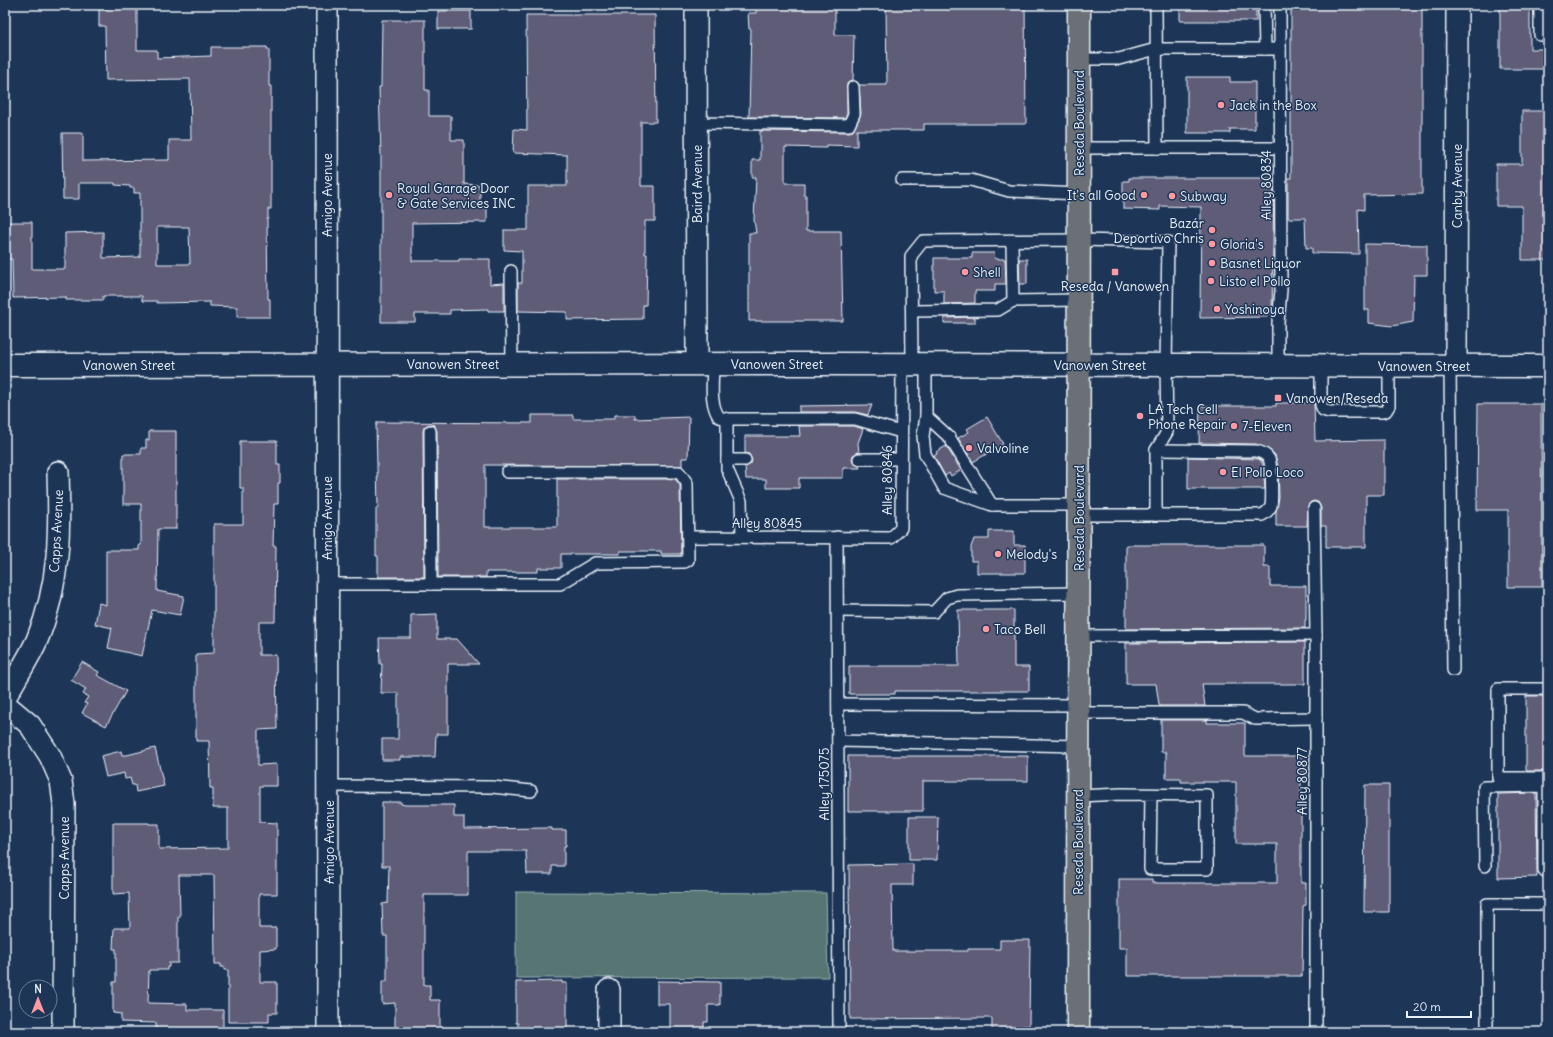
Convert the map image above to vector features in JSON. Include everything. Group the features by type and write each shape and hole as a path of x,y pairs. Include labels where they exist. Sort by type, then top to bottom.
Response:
{"main road":[{"name":"Reseda Boulevard","path":"1078,1032 1079,5"},
{"name":"Vanowen Street","path":"5,365 913,364 1548,366"}],"street":[{"name":"Amigo Avenue","path":"327,5 327,584 329,786 328,1032"},
{"name":"Baird Avenue","path":"696,5 696,123 705,364"},
{"name":"Canby Avenue","path":"1453,366 1457,5"},
{"name":"Capps Avenue","path":"5,698 37,640 51,598 58,552 58,472"},
{"name":"Capps Avenue","path":"5,704 30,725 50,756 60,781 64,804 63,1032"},
{"path":"609,990 609,1032"}],"lane":[{"path":"1156,5 1157,148"},
{"path":"1264,5 1265,49"},
{"name":"Alley 80834","path":"1278,365 1278,323 1281,290 1280,5"},
{"path":"1540,5 1540,35 1548,35"},
{"path":"1080,59 1119,59 1156,49 1280,49"},
{"path":"696,123 849,125 854,114 853,87"},
{"path":"1079,148 1280,148"},
{"path":"902,180 971,180 1009,191 1079,194"},
{"path":"1012,240 1013,301"},
{"path":"1156,450 1256,451 1263,453 1269,458 1271,465 1271,506 1268,512 1262,515 1156,515 992,505 944,488 925,454 923,436 926,416 913,364 911,256 923,241 1079,240 1168,242 1166,365 1167,432 1156,450 1156,515"},
{"path":"511,271 512,364"},
{"path":"912,311 998,310 1013,301 1079,300"},
{"path":"705,364 715,411 719,417 727,419 855,419 901,432"},
{"name":"Alley 80846","path":"838,537 891,538 901,528 901,432 913,364"},
{"path":"1320,365 1321,405 1324,410 1329,412 1386,411 1389,406 1389,366"},
{"path":"1453,366 1453,670"},
{"path":"926,416 949,437 992,505"},
{"path":"727,419 727,469 742,501 742,537"},
{"path":"430,430 431,584"},
{"path":"859,459 901,459"},
{"path":"727,460 745,460"},
{"path":"327,584 560,584 595,563 685,562 688,560 693,537 687,483 679,472 507,472"},
{"name":"Alley 80877","path":"1314,508 1316,635 1316,1032"},
{"name":"Alley 80845","path":"693,537 838,537"},
{"name":"Alley 175075","path":"838,537 838,1032"},
{"path":"838,611 934,612 947,598 957,595 1079,593"},
{"path":"1079,636 1316,635"},
{"path":"1548,689 1498,689 1498,778 1548,778"},
{"path":"838,704 1243,713 1255,719 1316,718"},
{"path":"838,741 1079,746"},
{"path":"329,786 492,787 531,791"},
{"path":"1485,866 1484,787 1544,786 1544,870 1548,873"},
{"path":"1079,796 1121,794 1152,794 1207,794 1207,869 1150,869 1152,794"},
{"path":"1487,1032 1487,904 1548,904"}],"green space":[{"path":"516,892 826,893 828,977 516,978"}],"building":[{"path":"107,5 137,5 137,50 157,50 157,58 211,56 211,47 267,47 267,49 269,49 269,86 271,86 271,209 268,209 267,219 268,299 270,299 270,317 237,317 237,307 210,306 210,302 157,303 157,301 142,301 142,296 103,296 103,300 66,300 66,297 13,298 12,259 8,259 8,222 32,222 32,269 65,269 65,233 103,232 103,258 140,257 140,193 134,193 134,188 130,188 130,186 115,185 115,183 79,183 79,199 63,199 62,133 83,133 83,161 169,160 169,140 191,140 190,79 106,80 105,26 99,26 99,9 107,9","holes":["157,227 189,227 190,264 157,264"]},
{"path":"756,5 835,5 835,35 854,35 853,80 847,84 847,113 845,118 749,117 751,29 749,29 748,13 756,13"},
{"path":"886,5 1025,5 1026,124 924,124 924,130 857,130 857,146 826,145 826,148 785,147 785,183 804,183 804,195 806,195 806,231 841,231 843,321 749,321 749,233 756,233 754,220 756,177 752,177 752,160 760,160 760,131 853,131 861,114 859,85 887,85"},
{"path":"1180,5 1256,5 1256,21 1180,21"},
{"path":"1291,5 1422,5 1422,194 1364,195 1364,210 1358,209 1359,254 1312,253 1312,248 1306,248 1305,218 1288,218 1288,178 1291,178"},
{"path":"1500,5 1530,5 1530,49 1548,49 1548,69 1500,69"},
{"path":"438,11 471,11 471,29 438,29"},
{"path":"526,15 655,15 656,122 641,122 641,186 655,186 655,221 645,221 645,254 647,254 646,305 643,305 643,319 567,320 567,312 518,311 518,283 522,283 522,251 504,250 504,230 528,230 528,186 567,186 567,155 513,153 514,129 527,130"},
{"path":"382,20 425,20 425,90 429,90 429,116 451,116 451,140 464,140 464,184 480,185 480,203 487,203 487,222 412,223 412,261 459,261 459,259 490,259 490,284 504,283 504,311 488,311 488,309 450,310 450,314 415,314 415,322 381,322 381,155 379,87 381,87"},
{"name":"Jack in the Box","path":"1187,77 1230,77 1230,82 1255,82 1255,129 1230,129 1230,133 1187,133"},
{"path":"1522,111 1548,111 1548,260 1522,260 1522,206 1496,206 1496,164 1522,164"},
{"path":"1129,178 1274,178 1272,313 1267,314 1267,317 1200,318 1201,207 1160,206 1160,210 1123,209 1123,181 1129,181"},
{"path":"1365,244 1427,245 1427,275 1414,275 1413,322 1392,326 1369,323 1369,310 1365,310"},
{"name":"Shell","path":"972,253 994,253 995,259 1005,259 1006,284 995,284 995,291 975,291 975,303 944,304 944,291 934,291 934,258 972,258"},
{"path":"1019,259 1027,259 1027,284 1020,284"},
{"path":"975,317 975,323 944,323 944,318"},
{"path":"1276,403 1314,403 1315,441 1384,440 1384,495 1366,495 1366,547 1326,547 1326,526 1321,526 1321,508 1318,502 1314,501 1308,505 1307,526 1276,526 1276,511 1279,498 1278,467 1275,455 1267,448 1256,444 1199,443 1200,406 1276,406"},
{"path":"1478,404 1541,404 1542,587 1508,587 1508,510 1477,510"},
{"path":"872,405 868,415 855,412 799,412 799,406"},
{"path":"532,415 573,415 573,419 614,419 614,415 635,415 635,419 689,417 688,458 682,458 682,466 485,465 485,527 557,527 557,479 675,479 680,485 681,554 661,554 661,551 620,551 620,554 561,554 561,568 538,568 538,572 486,572 486,577 438,577 437,431 434,425 430,424 424,427 423,431 424,577 378,577 378,556 376,556 376,508 378,508 377,422 532,423"},
{"path":"987,417 1003,444 973,462 958,438 969,432 967,429"},
{"path":"799,426 854,426 863,429 858,443 859,452 853,455 852,459 853,463 860,468 843,468 843,478 799,478 799,488 766,488 766,479 746,479 745,467 751,464 752,460 749,454 745,453 745,436 800,436"},
{"path":"149,431 176,431 176,529 158,529 157,591 184,596 180,615 152,610 142,656 108,648 112,628 95,624 99,603 106,605 106,550 139,550 139,545 141,545 141,504 123,504 123,454 141,454 141,448 146,448 146,440 149,440"},
{"path":"240,441 277,441 277,465 280,465 278,504 274,504 273,546 276,546 275,622 259,622 259,655 276,655 277,729 258,730 258,765 277,764 277,786 260,786 260,822 277,823 277,894 259,894 259,928 276,928 276,949 260,950 260,982 277,982 277,1013 269,1013 269,1022 228,1022 228,970 224,970 224,967 221,967 221,964 215,964 214,875 179,875 180,917 178,917 178,963 169,963 167,970 149,970 148,1003 187,1004 187,1010 223,1010 223,1031 156,1031 156,1023 121,1022 121,1014 113,1013 113,982 116,982 116,949 113,949 114,928 130,928 129,893 113,894 113,823 159,824 159,849 228,848 228,808 213,808 213,788 210,788 209,741 196,741 196,654 214,653 214,524 243,524 243,488 240,488"},
{"path":"946,446 961,470 951,476 949,473 945,476 934,456 937,454 936,452"},
{"name":"El Pollo Loco","path":"1188,457 1259,459 1263,464 1265,489 1188,489"},
{"name":"Melody's","path":"989,531 1014,531 1014,545 1025,545 1025,573 977,573 977,561 971,561 971,547 974,539 989,539"},
{"path":"1126,545 1264,545 1264,567 1270,567 1270,586 1306,586 1305,628 1126,629"},
{"path":"958,610 1014,610 1014,667 1029,667 1029,691 895,691 895,694 849,694 849,666 959,666"},
{"path":"437,614 437,639 457,639 479,664 448,664 448,734 436,734 435,757 400,757 400,760 382,760 382,739 398,739 398,693 381,693 382,664 380,664 379,638 411,638 411,615"},
{"path":"1305,642 1305,684 1202,684 1205,706 1161,706 1159,705 1156,684 1126,684 1126,643"},
{"path":"82,662 99,672 97,675 126,691 106,726 82,713 87,704 84,703 88,697 83,694 86,689 71,680"},
{"path":"1526,696 1548,696 1548,771 1526,771"},
{"path":"1161,720 1207,720 1207,723 1245,723 1245,756 1306,756 1306,780 1301,780 1301,883 1306,883 1306,905 1303,906 1302,976 1127,976 1127,948 1119,948 1119,879 1152,879 1152,883 1277,883 1277,844 1236,844 1236,782 1181,782 1181,778 1166,778 1166,752 1161,752"},
{"path":"155,748 164,786 136,792 135,785 132,785 130,778 125,779 124,773 106,777 101,756 121,751 122,755 127,755"},
{"path":"848,756 1028,756 1028,781 923,781 923,811 848,811"},
{"path":"1365,785 1389,785 1389,912 1364,912"},
{"path":"1536,793 1537,877 1498,878 1498,794"},
{"path":"382,802 401,802 401,804 405,805 454,805 454,817 464,817 464,829 552,828 552,830 566,830 564,866 552,866 552,874 527,874 526,851 468,851 468,895 424,895 424,985 430,985 430,1000 440,1000 440,1032 395,1032 395,1003 382,1004 382,981 387,981 387,936 383,936 382,904 388,903 389,866 382,866"},
{"path":"909,817 938,817 937,860 909,860"},
{"path":"913,864 913,885 892,885 893,951 968,951 968,949 1000,949 1000,940 1030,940 1029,1026 1022,1026 1024,1032 992,1032 992,1018 850,1019 849,865"},
{"path":"562,981 562,983 567,983 567,1032 518,1032 518,1023 516,1023 516,982"},
{"path":"657,981 720,982 720,1005 708,1005 708,1022 704,1022 704,1032 670,1032 670,1004 657,1004"}],"place":[{"name":"Jack in the Box","path":"1221,105"},
{"name":"Royal Garage Door & Gate Services INC","path":"389,195"},
{"name":"It's all Good","path":"1144,195"},
{"name":"Subway","path":"1172,196"},
{"name":"Bazár Deportivo Chris","path":"1212,230"},
{"name":"Gloria's","path":"1212,244"},
{"name":"Basnet Liquor","path":"1212,263"},
{"name":"Shell","path":"965,272"},
{"name":"Reseda / Vanowen","path":"1115,272"},
{"name":"Listo el Pollo","path":"1211,281"},
{"name":"Yoshinoya","path":"1217,309"},
{"name":"Vanowen/Reseda","path":"1278,398"},
{"name":"LA Tech Cell Phone Repair","path":"1140,416"},
{"name":"7-Eleven","path":"1234,426"},
{"name":"Valvoline","path":"969,448"},
{"name":"El Pollo Loco","path":"1223,472"},
{"name":"Melody's","path":"998,554"},
{"name":"Taco Bell","path":"986,629"}]}
